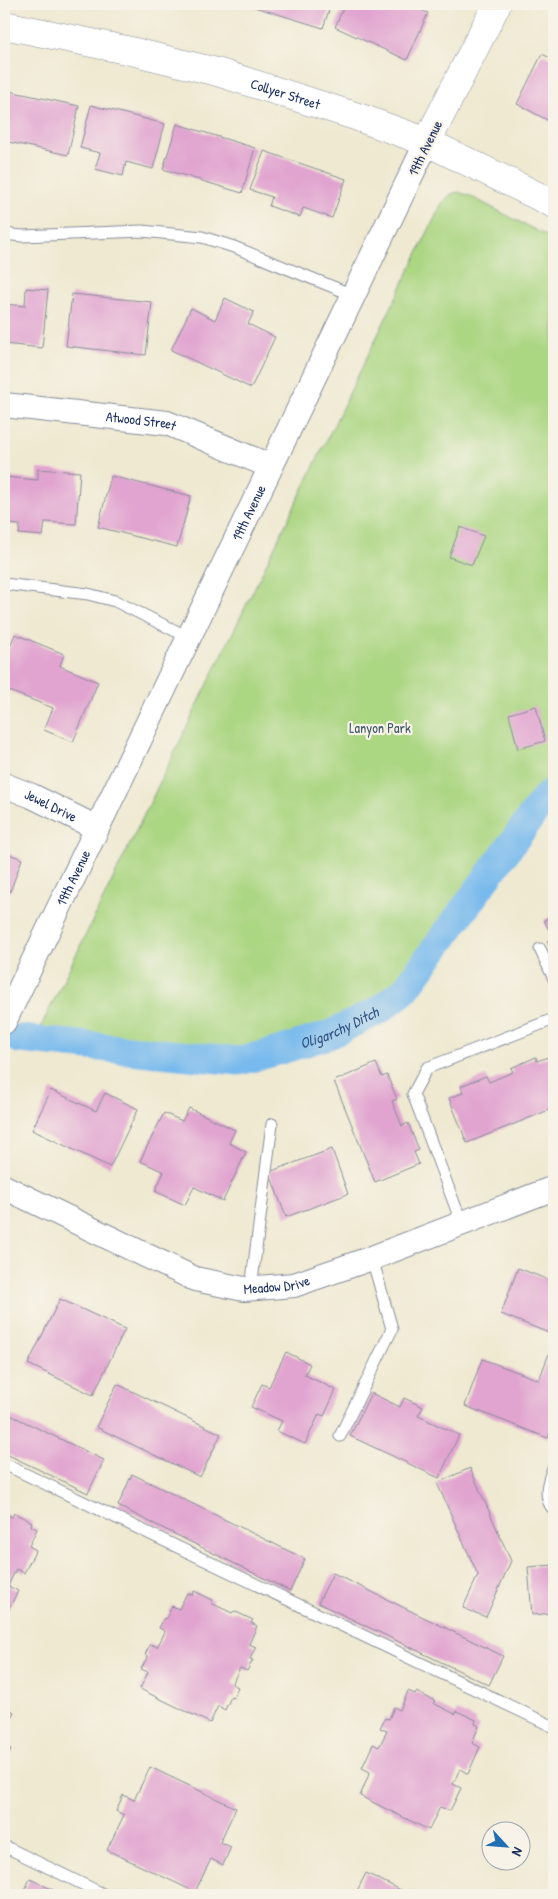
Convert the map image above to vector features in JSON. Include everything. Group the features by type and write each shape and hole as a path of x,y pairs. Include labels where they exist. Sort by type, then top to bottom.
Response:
{"street":[{"name":"19th Avenue","path":"4,1022 11,992 97,828 427,142 497,4"},
{"name":"Collyer Street","path":"4,25 131,51 217,72 358,117 427,142 554,204"},
{"name":"Atwood Street","path":"4,404 167,423 270,466"},
{"name":"Jewel Drive","path":"4,785 32,796 97,828"},
{"name":"Meadow Drive","path":"4,1187 195,1279 244,1288 294,1285 372,1258 554,1188"}],"lane":[{"path":"4,234 22,236 142,231 202,237 234,247 353,295"},
{"path":"4,584 88,594 115,601 188,637"},
{"path":"540,948 554,979"},
{"path":"462,1224 413,1094 427,1068 554,1019"},
{"path":"251,1288 272,1124"},
{"path":"340,1436 392,1329 372,1258"},
{"path":"4,1464 554,1727"},
{"path":"554,1466 549,1477 546,1493 554,1510"},
{"path":"4,1846 105,1895"}],"green space":[{"name":"Lanyon Park","path":"458,192 468,195 554,240 554,818 544,799 405,990 378,1011 329,1035 239,1061 34,1041 442,203 451,194"}],"building":[{"path":"245,4 331,4 323,28"},
{"path":"345,4 408,4 428,13 407,60 335,27"},
{"path":"542,54 554,60 554,117 551,122 517,104"},
{"path":"4,90 79,106 68,155 4,141"},
{"path":"91,105 165,124 153,169 126,162 123,176 95,169 100,153 80,148"},
{"path":"177,124 255,148 242,193 163,169"},
{"path":"264,151 346,179 332,218 303,208 300,217 269,206 272,197 250,190"},
{"path":"26,288 48,290 42,348 4,344 4,304 25,306"},
{"path":"72,294 152,302 146,355 66,346"},
{"path":"225,298 254,312 248,324 275,337 251,388 171,350 191,308 215,320"},
{"path":"38,469 80,472 76,524 45,522 43,536 19,534 20,525 4,524 4,477 38,480"},
{"path":"111,476 191,496 177,547 98,527"},
{"path":"460,527 484,536 472,565 449,557"},
{"path":"15,634 64,654 60,666 98,682 73,742 44,730 53,708 4,689 4,662"},
{"path":"536,706 545,741 518,749 509,714"},
{"path":"4,852 22,859 10,892 4,890"},
{"path":"554,915 554,955 547,941 553,939 544,920"},
{"path":"551,1056 554,1065 554,1108 467,1143 449,1098 463,1093 461,1086 486,1076 489,1082 513,1072 511,1068 536,1057 537,1061"},
{"path":"376,1063 382,1077 387,1075 397,1099 392,1101 402,1126 408,1123 419,1150 414,1152 419,1164 375,1182 334,1081"},
{"path":"51,1090 96,1111 105,1093 138,1109 110,1167 32,1130"},
{"path":"189,1108 235,1130 229,1143 246,1152 223,1201 194,1187 185,1205 155,1191 164,1172 140,1161 164,1113 182,1121"},
{"path":"332,1149 348,1194 286,1217 269,1172"},
{"path":"518,1268 554,1282 554,1335 501,1314"},
{"path":"60,1299 125,1329 93,1395 28,1364"},
{"path":"554,1340 554,1421 548,1438 465,1406 482,1359 539,1380"},
{"path":"286,1352 310,1364 305,1375 336,1390 324,1416 319,1414 305,1444 277,1431 282,1421 251,1407 262,1384 269,1387"},
{"path":"117,1384 221,1434 200,1477 96,1427"},
{"path":"371,1393 400,1407 404,1398 423,1407 418,1416 459,1435 439,1478 350,1436"},
{"path":"4,1412 104,1460 88,1493 4,1453"},
{"path":"470,1468 511,1561 486,1617 463,1608 478,1575 437,1483"},
{"path":"132,1474 305,1559 290,1591 118,1506"},
{"path":"4,1513 12,1517 14,1513 32,1522 31,1526 37,1529 29,1546 36,1550 24,1573 16,1569 8,1586 18,1591 6,1614 4,1613"},
{"path":"554,1565 554,1613 532,1615 528,1567"},
{"path":"333,1573 503,1656 489,1685 318,1603"},
{"path":"194,1591 213,1600 211,1603 253,1620 251,1623 257,1626 249,1644 256,1647 250,1659 253,1660 247,1671 240,1668 232,1684 238,1687 234,1698 231,1697 225,1710 218,1706 210,1723 140,1689 148,1672 141,1669 148,1656 145,1655 150,1644 157,1647 162,1638 165,1631 159,1628 164,1618 166,1619 172,1606 179,1609 187,1593 193,1595"},
{"path":"408,1691 415,1694 416,1692 435,1701 433,1703 455,1714 457,1711 476,1720 475,1724 479,1726 472,1743 480,1747 468,1774 460,1769 453,1784 461,1788 450,1811 440,1807 429,1830 360,1796 370,1772 362,1768 373,1744 379,1747 387,1731 380,1728 385,1718 389,1719 394,1707 400,1710"},
{"path":"4,1707 14,1712 4,1733"},
{"path":"4,1747 11,1749 4,1765"},
{"path":"150,1767 236,1808 220,1842 231,1847 223,1865 211,1859 195,1892 107,1850 124,1815 116,1811 123,1795 134,1800"},
{"path":"366,1873 411,1895 355,1895"},
{"path":"30,1879 64,1895 22,1895"}],"waterway":[{"name":"Oligarchy Ditch","path":"20,1039 239,1061 329,1035 378,1011 405,990 545,798 554,790"}]}
